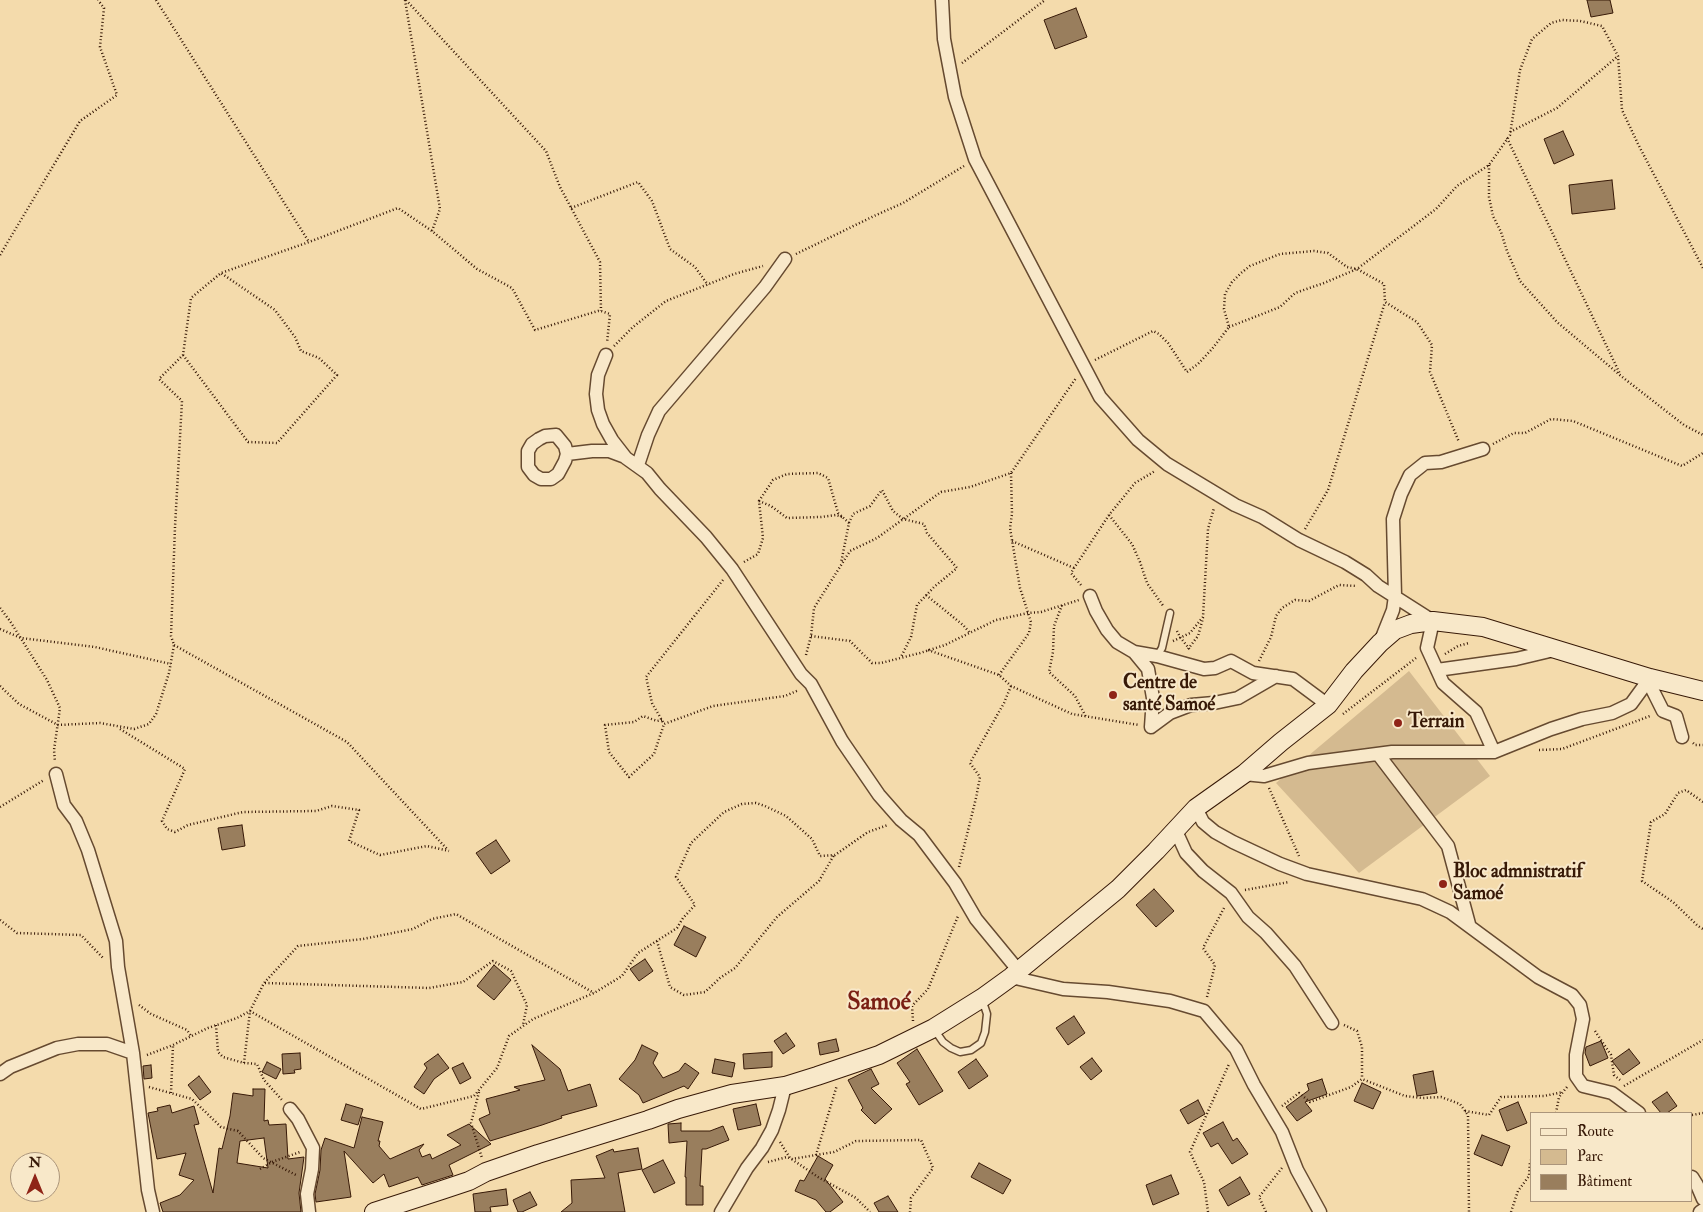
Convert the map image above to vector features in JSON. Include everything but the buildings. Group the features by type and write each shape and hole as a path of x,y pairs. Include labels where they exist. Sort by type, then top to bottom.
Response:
{"main road":[{"path":"374,1212 469,1181 486,1172 538,1154 678,1109 732,1094 784,1086 879,1055 934,1028 982,998 1014,974 1124,883 1176,831 1196,808 1244,774 1281,742 1334,711 1354,670 1380,642 1395,630 1411,624 1433,620 1483,627 1649,680 1703,691"}],"street":[{"path":"942,0 944,39 955,97 975,159 1100,397 1138,440 1167,464 1235,505 1262,517 1299,540 1345,562 1366,575 1378,586 1433,620 1427,648 1435,666 1443,683 1476,712 1494,752"},
{"path":"638,466 648,434 659,411 765,288 784,260"},
{"path":"606,354 598,375 596,394 598,410 612,440 626,458"},
{"path":"1380,642 1395,596 1393,519 1401,494 1410,475 1425,462 1441,462 1483,449"},
{"path":"567,454 609,451 626,458 647,473 706,537 732,569 801,674 811,684 842,741 879,795 901,820 919,835 955,882 976,919 1014,974 1063,988 1170,1001 1204,1011 1236,1049 1254,1085 1282,1132 1297,1170 1320,1212"},
{"path":"1090,596 1107,630 1117,642 1134,652 1148,668 1153,698 1150,726"},
{"path":"1435,666 1516,659 1556,649"},
{"path":"1134,652 1159,652 1178,661 1204,668 1215,668 1230,661 1253,673 1293,679 1334,711"},
{"path":"1150,726 1170,713 1191,706 1238,698 1276,676"},
{"path":"1244,774 1264,776 1308,763 1392,752 1494,752 1551,729 1582,719 1612,713 1631,704 1649,680 1663,711 1676,716 1682,737"},
{"path":"1378,754 1448,846 1469,924"},
{"path":"56,774 64,804 76,821 88,850 116,941 118,968 133,1057 148,1190 153,1212"},
{"path":"1196,808 1203,822 1232,842 1280,864 1307,874 1422,899 1450,912 1469,924 1538,977 1572,995 1580,1005 1584,1019 1576,1055 1576,1076 1583,1086 1612,1093 1638,1112"},
{"path":"1176,831 1186,853 1203,871 1231,893 1248,917 1266,933 1295,966 1332,1023"},
{"path":"0,1074 10,1067 58,1048 78,1044 107,1044 133,1057"},
{"path":"720,1212 772,1130 784,1086"},
{"path":"290,1109 298,1119 313,1148 307,1194 308,1212"},
{"path":"1693,1179 1703,1199"}],"lane":[{"path":"1159,652 1170,613"},
{"path":"934,1028 943,1042 951,1048 960,1052 972,1050 981,1043 985,1032 987,1014 982,998"}],"path":[{"path":"0,254 80,121 117,95 100,47 104,8 98,0"},
{"path":"156,0 309,242"},
{"path":"405,0 440,209 432,231"},
{"path":"405,0 546,151 560,187 600,262 601,312"},
{"path":"950,72 1045,0"},
{"path":"999,675 1029,633 1031,622 1020,588 1010,528 1012,514 1011,473 1046,421 1067,394 1084,366 1153,330 1168,343 1187,372 1198,364 1212,349 1228,327 1280,306 1295,293 1357,269 1436,209 1457,186 1489,165 1510,132 1518,78 1526,52 1532,39 1551,24 1562,20 1580,21 1602,26 1618,56 1622,110 1638,146 1703,268"},
{"path":"1510,132 1557,108 1618,56"},
{"path":"1507,138 1621,376"},
{"path":"1489,165 1489,196 1493,216 1502,232 1507,251 1520,280 1556,322 1684,425 1703,436"},
{"path":"571,208 638,182 652,200 670,248 695,267 708,285"},
{"path":"0,686 19,704 58,724 100,723 134,730 149,724 156,714 171,664 174,644 171,636 171,626 174,527 182,401 160,379 183,355 191,298 222,273 398,208 432,231 477,269 512,288 535,330 598,311 610,314 606,354"},
{"path":"1228,327 1224,309 1225,294 1232,282 1250,266 1280,254 1314,251 1328,253 1347,267 1357,269 1384,284 1385,302 1328,490 1299,540"},
{"path":"183,355 248,442 277,443 336,375 319,358 301,351 295,337 275,310 222,273"},
{"path":"1385,302 1417,322 1432,345 1430,372 1465,455"},
{"path":"1483,449 1514,433 1525,433 1551,419 1573,421 1682,466 1703,452"},
{"path":"811,636 850,641 872,663 881,663 944,645 996,620 1041,612 1090,596 1071,573 1109,515 1135,483 1167,464"},
{"path":"811,684 785,696 713,706 663,722 643,716 634,722 605,725 609,752 629,777 654,754 663,722 652,703 646,677 732,569 758,554 762,538 759,501 773,480 787,474 818,473 828,478 838,512 849,523"},
{"path":"801,674 811,636 814,608 850,551 877,538 941,492 970,487 1011,473"},
{"path":"841,564 849,523 853,514 870,506 882,490 893,511 903,519 924,524 927,533 957,568 917,605 911,637 900,658"},
{"path":"1178,661 1198,636 1203,616 1208,529 1218,495"},
{"path":"759,501 771,506 787,518 842,516"},
{"path":"1109,515 1132,544 1147,583 1170,613 1180,637 1204,668"},
{"path":"1012,541 1074,568"},
{"path":"1253,673 1271,637 1276,616 1282,608 1295,600 1309,601 1340,585 1378,586"},
{"path":"926,595 970,633"},
{"path":"1062,605 1054,626 1053,652 1049,672 1076,696 1086,717"},
{"path":"0,608 47,680 60,708 54,750 56,774 24,791 0,807"},
{"path":"1159,652 1180,637 1190,633 1203,616"},
{"path":"0,629 21,638 95,646 171,664"},
{"path":"1334,711 1416,658 1435,666 1458,646 1476,641"},
{"path":"120,728 185,769 162,821 167,829 174,832 188,825 243,812 316,811 332,806 359,810 349,841 380,855 427,846 449,851 347,742 174,644"},
{"path":"928,650 999,675 1011,686 1072,714 1150,726"},
{"path":"955,882 980,777 970,763 1004,703 1011,686"},
{"path":"1533,750 1562,749 1663,711"},
{"path":"1264,776 1307,874"},
{"path":"1703,802 1686,790 1678,793 1666,814 1651,822 1642,881 1673,902 1703,929"},
{"path":"250,1011 421,1109 474,1096 497,1068 509,1036 533,1020 594,993 622,976 638,953 677,928 695,905 676,877 691,843 724,812 742,804 756,803 765,806 786,816 812,839 820,856 834,855"},
{"path":"657,941 670,987 684,995 705,992 720,978 735,968 777,917 819,881 834,855 868,832 901,820"},
{"path":"1204,1011 1215,965 1203,948 1231,893 1294,881"},
{"path":"915,1037 912,1006 928,990 957,917 966,902"},
{"path":"244,1063 250,1011 264,983 298,946 363,939 413,929 432,919 456,914 594,993"},
{"path":"0,920 17,932 81,935 103,958 118,968"},
{"path":"0,927 4,923"},
{"path":"264,983 429,988 464,982 493,961 511,971 527,1005 522,1027"},
{"path":"123,995 151,1014 187,1030 192,1037"},
{"path":"133,1057 173,1046 250,1011"},
{"path":"1584,1019 1598,1034 1611,1055 1614,1075 1625,1086"},
{"path":"1332,1023 1349,1026 1357,1031 1362,1047 1362,1079"},
{"path":"216,1025 218,1052 223,1057 244,1063 257,1064 264,1080 290,1109"},
{"path":"1612,1093 1703,1040"},
{"path":"171,1093 173,1046"},
{"path":"1208,1212 1204,1182 1190,1152 1236,1049"},
{"path":"816,1155 842,1067"},
{"path":"1556,1112 1558,1098 1576,1076"},
{"path":"1362,1079 1405,1096 1422,1098 1441,1097 1460,1104 1468,1115 1469,1212"},
{"path":"1271,1114 1300,1093 1310,1102 1351,1087 1362,1079"},
{"path":"136,1083 192,1100 222,1127 238,1131 263,1158 309,1180"},
{"path":"479,1090 471,1123 486,1172"},
{"path":"1465,1111 1489,1115 1501,1097 1544,1096 1563,1092"},
{"path":"772,1130 792,1159"},
{"path":"792,1159 834,1152 856,1141 921,1140 934,1168 912,1198 910,1212"},
{"path":"260,1169 272,1162 313,1148"},
{"path":"748,1168 787,1157 856,1198 870,1212"},
{"path":"1511,1212 1518,1191 1529,1176 1530,1161"},
{"path":"1266,1212 1259,1196 1281,1169 1282,1164"}],"green space":[{"name":"Terrain","path":"1409,671 1490,776 1359,873 1276,783"}],"place":[{"name":"Centre de santé Samoé","path":"1113,695"},
{"name":"Terrain","path":"1398,723"},
{"name":"Bloc admnistratif Samoé","path":"1443,884"}],"district":[{"name":"Samoé","path":"879,1004"}]}
